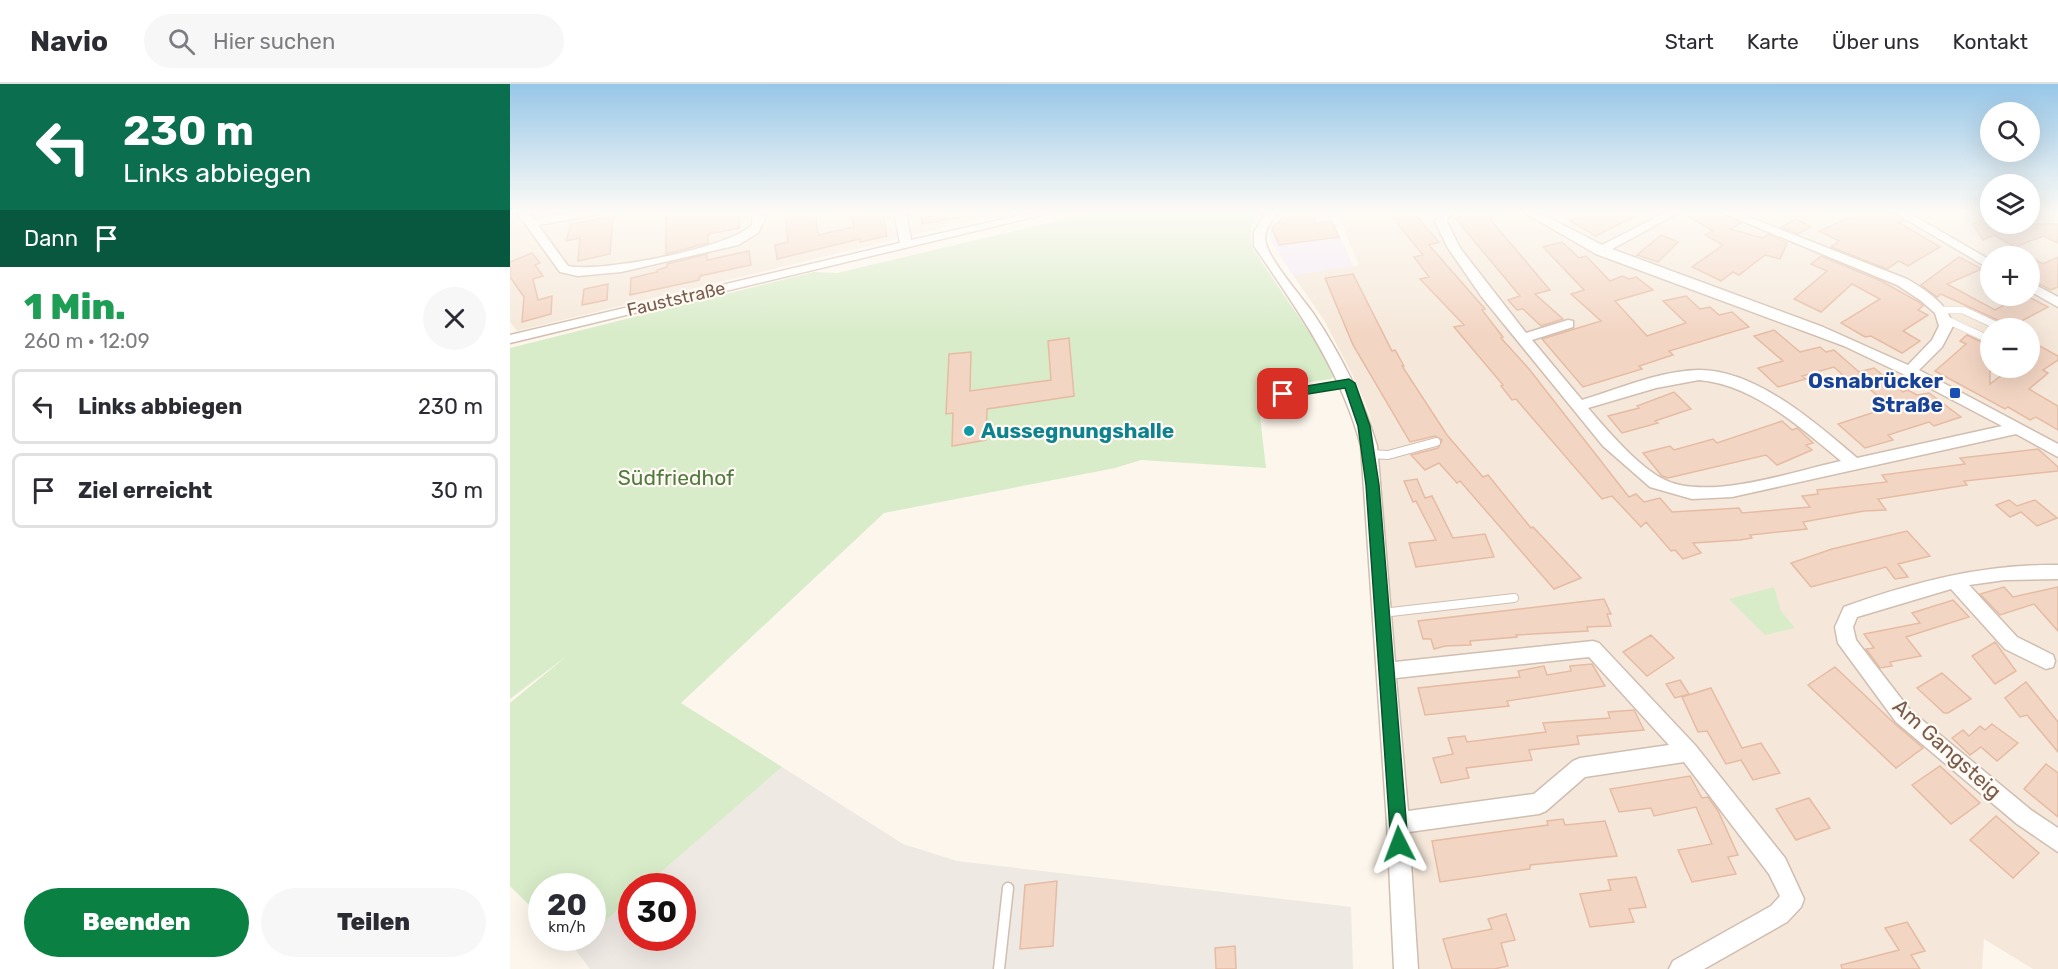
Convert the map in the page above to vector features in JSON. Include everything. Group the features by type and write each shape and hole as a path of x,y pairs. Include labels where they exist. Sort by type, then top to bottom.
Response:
{"street":[{"path":"552,252 564,268 573,273 591,272 685,252"},
{"name":"Fauststraße","path":"510,339 875,252"},
{"path":"1264,252 1349,383 1364,426 1370,454 1398,823 1406,969"},
{"path":"1457,252 1521,339 1608,442 1656,483 1692,493 1732,491 2018,428"},
{"path":"1604,252 1816,330 1911,370 2058,451"},
{"path":"1828,252 1902,282 1920,292 1941,314 1945,333 1911,370"},
{"path":"2040,292 2058,303"},
{"path":"1521,339 1568,324"},
{"path":"1578,406 1682,377 1718,375 1734,380 1783,409 1825,438 1856,465"},
{"name":"Am Gangsteig","path":"2058,572 1999,573 1882,600 1850,612 1844,627 1847,643 1902,716 2024,818 2058,842"},
{"path":"1955,582 2011,643 2046,661"},
{"path":"1386,671 1593,649 1689,752 1777,866 1793,899 1779,914 1682,969"},
{"path":"1398,823 1539,804 1580,768 1689,752"}],"lane":[{"path":"1941,314 1963,310 1980,318"},
{"path":"1941,314 1980,335"},
{"path":"1262,397 1349,383"},
{"path":"1370,454 1389,455 1436,442"},
{"path":"1382,613 1514,598"},
{"path":"999,969 1008,888"}],"shaded area":[{"path":"510,252 842,252 517,331 510,322"},
{"path":"1278,252 1347,252 1353,266 1293,275"},
{"path":"1354,252 1980,252 1980,306 2040,306 2040,252 2058,252 2058,969 2033,969 1984,939 1982,969 1416,969 1376,447 1369,412 1324,320 1293,275 1359,265"},
{"path":"782,767 903,844 957,861 1351,907 1353,969 590,969 576,951 606,951 606,920 618,910 618,951 696,951 696,873 660,873"}],"green space":[{"name":"Südfriedhof","path":"924,252 1255,252 1334,369 1335,375 1331,379 1257,390 1266,468 1141,460 1115,468 884,513 681,703 782,767 660,873 618,873 618,910 606,920 606,873 528,873 528,904 510,886 510,703 568,655 510,699 510,348 814,272 837,273"},
{"path":"1774,587 1781,611 1795,628 1765,635 1729,599"}],"building":[{"path":"579,252 610,252 610,254 578,261"},
{"path":"749,252 751,265 700,276 699,280 630,295 631,278 657,272 667,267 667,264 707,254 707,260"},
{"path":"776,252 805,252 777,259"},
{"path":"1421,252 1435,252 1485,309 1482,310 1503,337 1501,338 1529,369 1629,497 1636,494 1644,502 1660,498 1672,512 1739,508 1742,513 1810,507 1802,496 1818,494 1817,490 1887,482 1882,475 1965,464 1960,458 2038,449 2058,467 2058,471 1964,481 1967,485 1878,499 1886,510 1864,511 1803,522 1807,529 1750,535 1752,538 1740,540 1693,543 1701,553 1683,559 1675,550 1671,551 1646,522 1641,527 1612,496 1602,499 1516,399 1512,400 1501,386 1503,385 1454,327 1464,325 1420,279 1429,277 1414,257 1423,255"},
{"path":"1484,252 1518,252 1550,290 1535,294 1563,319 1541,326 1523,309 1517,310 1508,300 1520,296"},
{"path":"1548,252 1573,252 1579,258 1586,256 1610,281 1622,276 1629,279 1636,277 1653,290 1615,301 1647,336 1686,323 1663,301 1686,296 1700,309 1710,307 1719,315 1732,312 1749,327 1669,351 1673,355 1639,366 1642,369 1583,387 1542,339 1601,321 1571,294 1584,290"},
{"path":"1640,252 1668,252 1658,262 1637,255"},
{"path":"1713,252 1783,252 1780,259 1765,255 1739,275 1733,272 1721,281 1692,267"},
{"path":"1844,252 1931,252 1908,266 1899,261 1887,269"},
{"path":"532,253 540,263 535,265 543,276 533,279 538,300 552,296 551,314 522,322 524,297 510,277 510,262"},
{"path":"1821,256 1881,281 1919,302 1923,306 1918,310 1928,315 1903,331 1920,341 1902,353 1871,336 1865,337 1841,323 1880,299 1852,284 1821,312 1794,299 1827,271 1811,264"},
{"path":"1959,257 1980,270 1947,284 1980,302 1980,306 1988,306 1995,310 2002,306 2040,306 2040,303 2048,307 2027,318 1993,318 1941,294 1937,297 1921,285"},
{"path":"2058,257 2058,287 2051,290 2040,284 2040,262 2043,264"},
{"path":"1353,274 1392,351 1395,350 1404,366 1402,366 1447,435 1483,477 1488,475 1531,528 1533,527 1581,578 1554,589 1460,481 1457,483 1439,463 1425,470 1411,455 1438,448 1442,440 1435,436 1410,442 1353,345 1325,278"},
{"path":"608,284 607,300 582,305 584,289"},
{"path":"1774,330 1800,352 1820,347 1826,352 1834,350 1859,372 1874,368 1903,392 1908,390 1917,395 1929,393 1961,417 1934,426 1929,422 1888,435 1893,440 1865,448 1838,424 1890,407 1856,377 1848,380 1834,367 1802,376 1806,379 1778,387 1758,368 1783,361 1754,336"},
{"path":"1967,335 1980,341 1980,378 1990,378 1990,384 1998,378 2040,378 2040,346 2058,356 2058,360 2043,370 2048,373 2029,389 2058,406 2058,430 2036,417 2030,420 2008,407 2005,409 1935,371 1966,344 1960,341"},
{"path":"1069,338 1074,396 987,409 986,440 952,446 953,413 946,414 949,354 971,352 970,391 1051,380 1048,341"},
{"path":"1674,392 1691,409 1655,421 1658,423 1622,433 1608,416 1639,408 1637,406"},
{"path":"1782,421 1792,430 1797,428 1813,443 1806,445 1812,450 1777,465 1766,455 1668,478 1662,476 1643,453 1670,446 1674,450 1713,439 1717,443"},
{"path":"1417,479 1425,498 1432,496 1453,538 1485,534 1494,557 1416,567 1409,543 1436,540 1416,501 1413,502 1404,481"},
{"path":"2009,500 2017,506 2035,500 2057,518 2037,526 2021,512 2010,517 1996,505"},
{"path":"1907,531 1930,556 1898,564 1908,577 1895,579 1886,567 1811,587 1791,563 1832,549"},
{"path":"2004,587 2013,597 2058,587 2058,631 2034,604 2000,615 1980,594"},
{"path":"1604,599 1611,614 1607,614 1611,626 1587,627 1588,631 1516,635 1517,637 1470,641 1471,645 1445,646 1434,649 1431,639 1423,639 1418,621"},
{"path":"1953,600 1969,617 1906,637 1921,656 1890,662 1892,666 1880,668 1866,649 1874,648 1864,634 1920,623 1912,613"},
{"path":"1651,635 1674,658 1647,676 1623,652"},
{"path":"1995,642 2016,671 1995,684 1972,656"},
{"path":"1592,664 1605,686 1507,701 1509,706 1425,715 1418,688 1520,677 1518,671 1544,666 1547,675 1571,671 1570,666"},
{"path":"1835,667 1923,748 1896,768 1808,685"},
{"path":"1942,673 1971,699 1948,713 1944,713 1917,688"},
{"path":"1680,680 1689,694 1675,698 1666,684"},
{"path":"2026,682 2058,722 2058,752 2027,715 2020,717 2005,698"},
{"path":"1711,688 1742,748 1761,743 1780,773 1753,780 1741,760 1726,764 1707,731 1698,732 1682,697"},
{"path":"1634,710 1644,730 1577,736 1579,744 1529,750 1532,760 1466,768 1469,778 1441,783 1433,758 1453,754 1448,738 1465,736 1467,742 1546,732 1543,723 1610,718 1608,712"},
{"path":"1992,724 2018,743 1997,761 1981,747 1970,755 1952,738 1963,730 1969,736 1980,726 1985,730"},
{"path":"2046,764 2058,773 2058,817 2024,789"},
{"path":"1940,766 1980,803 1951,824 1912,785"},
{"path":"1690,776 1702,798 1708,797 1718,811 1738,855 1728,857 1736,874 1692,882 1678,850 1712,844 1696,807 1654,816 1651,808 1619,812 1610,789"},
{"path":"1809,798 1830,828 1796,840 1776,809"},
{"path":"1996,816 2039,853 2013,878 1970,840"},
{"path":"1563,819 1565,825 1605,821 1617,856 1530,865 1530,869 1440,882 1432,841 1548,825 1547,821"},
{"path":"1636,877 1646,907 1629,909 1634,922 1590,927 1580,894 1611,890 1608,880"},
{"path":"1057,881 1053,946 1020,949 1025,885"},
{"path":"1506,914 1515,940 1501,943 1508,966 1494,969 1452,969 1443,939 1492,929 1488,919"},
{"path":"1907,922 1925,951 1911,955 1920,969 1842,969 1841,965 1899,950 1885,928"},
{"path":"1235,946 1236,969 1216,969 1215,948"}],"place":[{"name":"Osnabrücker Straße","path":"1955,393"},
{"name":"Aussegnungshalle","path":"969,431"}],"route":[{"path":"1283,394 1349,383 1364,426 1369,446 1373,485 1399,844"}]}
